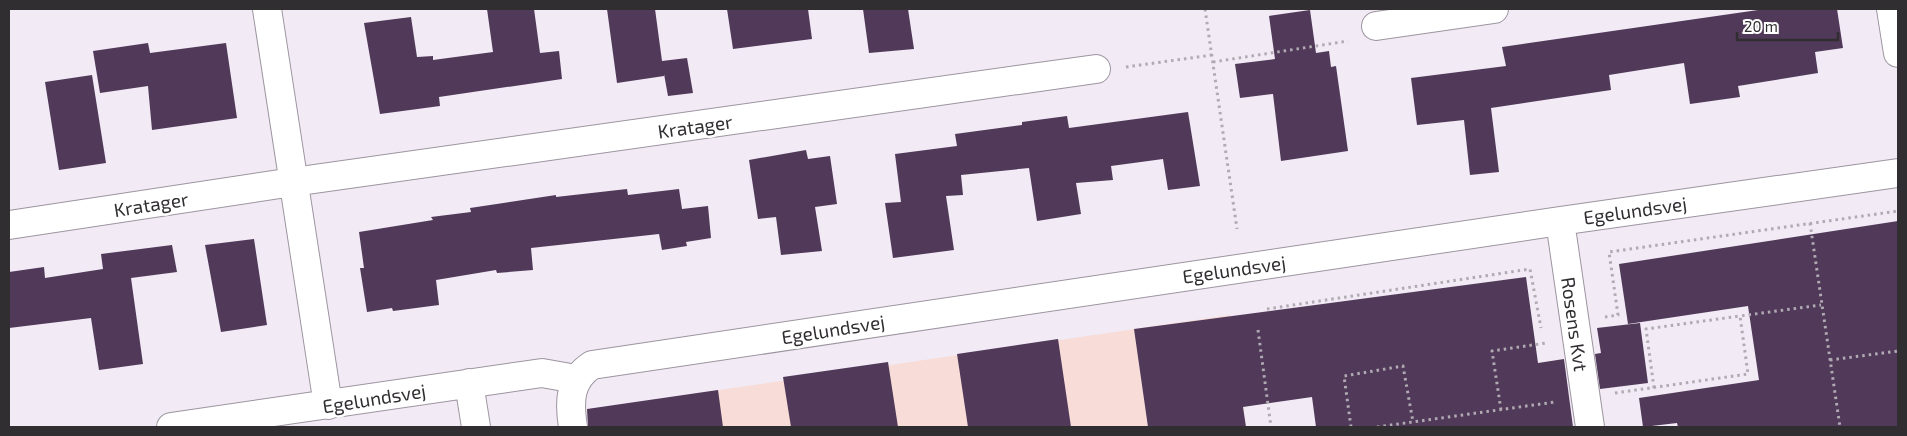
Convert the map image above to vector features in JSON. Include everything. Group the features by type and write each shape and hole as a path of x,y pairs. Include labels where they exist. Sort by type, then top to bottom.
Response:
{"street":[{"path":"267,9 328,405"},
{"path":"1376,26 1494,9"},
{"path":"1891,9 1898,53"},
{"name":"Kratager","path":"9,226 294,182 1096,69"},
{"name":"Egelundsvej","path":"171,427 542,373 576,379 592,365 1560,221 1898,173"},
{"name":"Rosens Kvt","path":"1560,221 1590,427"},
{"path":"573,427 571,394 576,379"},
{"path":"469,383 476,427"}],"path":[{"path":"1205,9 1237,229"},
{"path":"1213,62 1352,40 1376,26"},
{"path":"1096,69 1212,54"},
{"path":"1575,322 1618,315 1609,252 1898,211"},
{"path":"1810,223 1840,427"},
{"path":"1267,309 1530,269 1544,343 1492,351 1501,410"},
{"path":"1654,388 1646,329 1821,305"},
{"path":"1740,316 1748,374"},
{"path":"1258,330 1271,427"},
{"path":"1830,360 1898,351"},
{"path":"1351,427 1344,376 1403,366 1413,422"}],"shaded area":[{"path":"1230,315 1246,427 614,427 611,406"}],"building":[{"path":"487,9 534,9 540,53 559,51 562,79 439,97 440,106 380,114 364,23 411,17 417,57 433,56 433,60 493,52"},
{"path":"607,9 655,9 662,61 687,58 693,93 668,96 664,74 664,76 617,83"},
{"path":"727,9 808,9 812,39 733,49"},
{"path":"863,9 908,9 914,49 869,53"},
{"path":"1765,9 1837,9 1843,48 1815,52 1818,73 1738,86 1740,97 1690,104 1684,63 1609,75 1611,90 1491,108 1499,172 1470,175 1464,120 1417,125 1411,78 1506,66 1502,47"},
{"path":"1310,10 1316,53 1329,51 1331,67 1336,66 1348,151 1281,161 1273,94 1240,98 1235,64 1275,59 1269,16"},
{"path":"148,43 150,53 226,43 237,118 152,130 148,86 100,93 93,51"},
{"path":"92,75 106,163 59,170 45,82"},
{"path":"1188,112 1200,186 1168,190 1163,159 1111,166 1113,180 1076,183 1081,214 1037,221 1029,168 961,175 963,195 946,196 954,250 893,258 885,203 901,202 895,154 957,146 955,134 1022,125 1022,122 1067,116 1069,128"},
{"path":"806,150 808,159 830,156 837,204 815,207 822,251 781,255 776,217 758,219 749,160"},
{"path":"627,189 628,195 679,189 682,209 708,206 711,238 686,242 687,246 662,250 659,234 531,248 533,270 497,273 496,270 436,280 439,305 393,311 392,308 367,312 360,268 364,268 359,232 433,220 431,217 471,212 470,208 556,195 556,197"},
{"path":"1898,221 1898,427 1678,427 1677,423 1643,427 1639,398 1759,380 1748,306 1628,324 1619,264"},
{"path":"254,239 267,325 221,332 205,245"},
{"path":"172,245 177,272 131,278 143,364 99,370 91,318 9,328 9,272 44,267 45,278 103,269 101,254"},
{"path":"1526,277 1538,363 1564,359 1573,427 1316,427 1312,397 1243,407 1246,427 1148,427 1134,329"},
{"path":"1640,323 1648,383 1600,389 1595,354 1601,353 1597,328"},
{"path":"1058,339 1071,427 968,427 957,354"},
{"path":"888,362 898,427 791,427 783,377"},
{"path":"718,390 723,427 588,427 587,409"}]}
